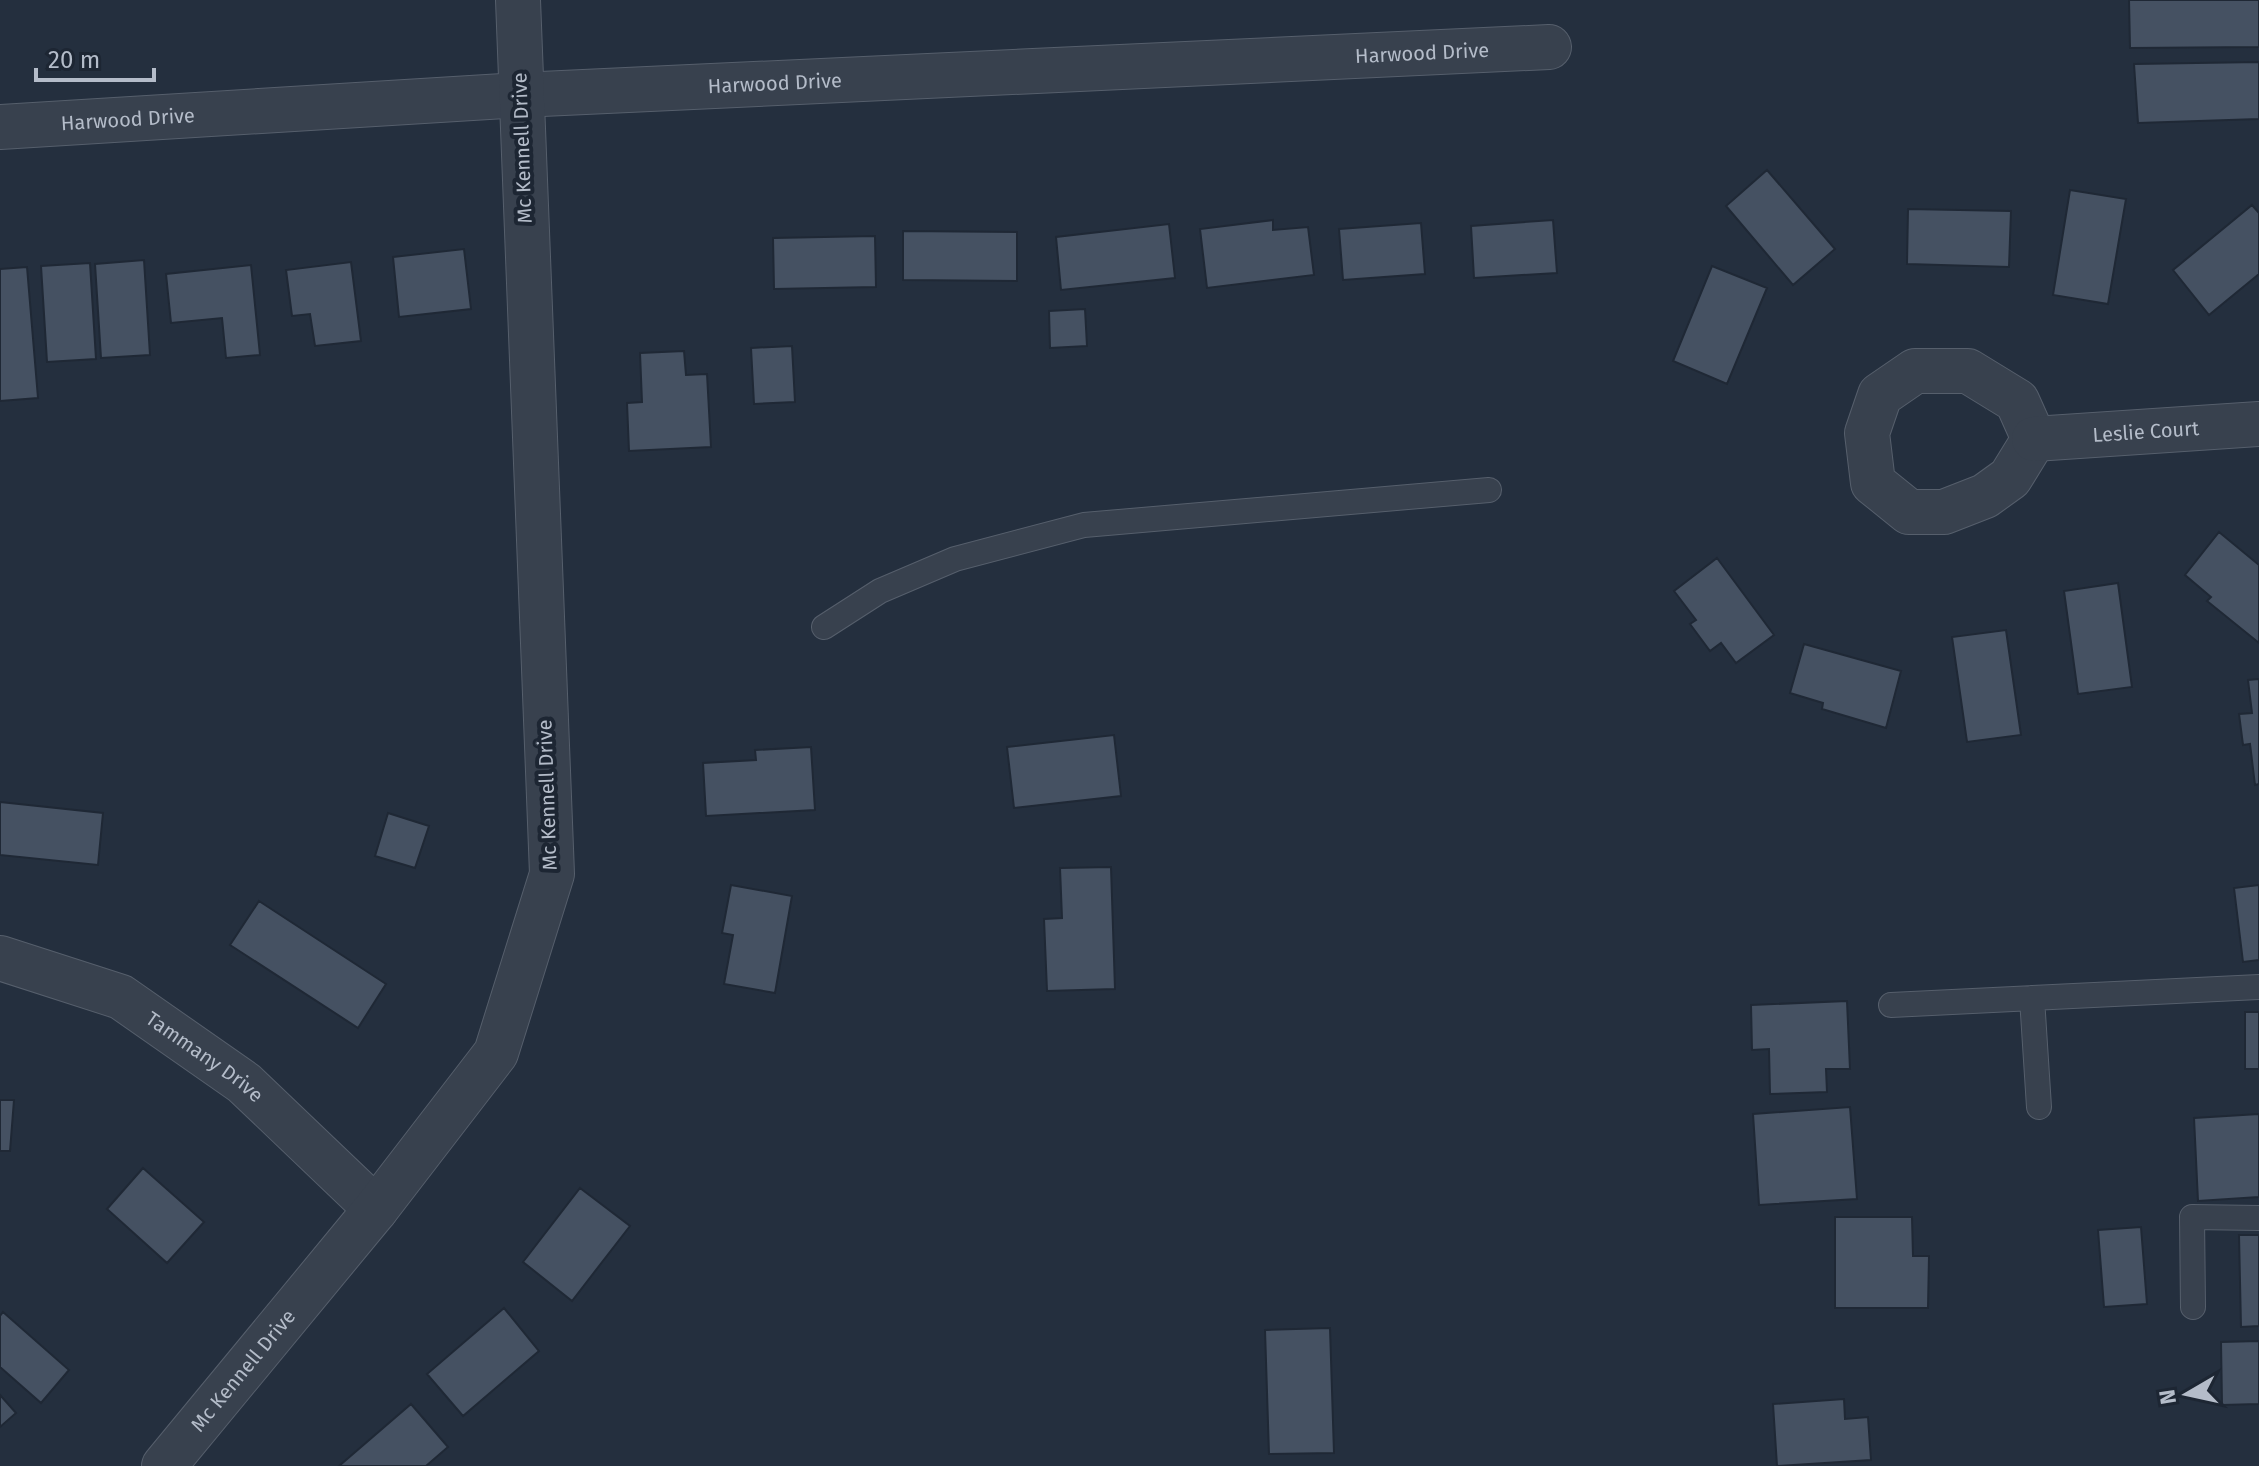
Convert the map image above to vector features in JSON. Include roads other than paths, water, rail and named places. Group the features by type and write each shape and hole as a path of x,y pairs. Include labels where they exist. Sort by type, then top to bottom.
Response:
{"street":[{"name":"Mc Kennell Drive","path":"164,1466 376,1209 496,1053 552,874 518,0"},
{"name":"Harwood Drive","path":"0,127 520,95 1549,47"},
{"name":"Leslie Court","path":"2034,439 2259,424"},
{"name":"Tammany Drive","path":"0,958 121,997 244,1083 376,1209"}],"lane":[{"path":"824,627 880,591 955,559 1084,525 1489,490"},
{"path":"1891,1005 2259,987"},
{"path":"2032,998 2039,1107"},
{"path":"2193,1307 2192,1217 2259,1218"}]}
